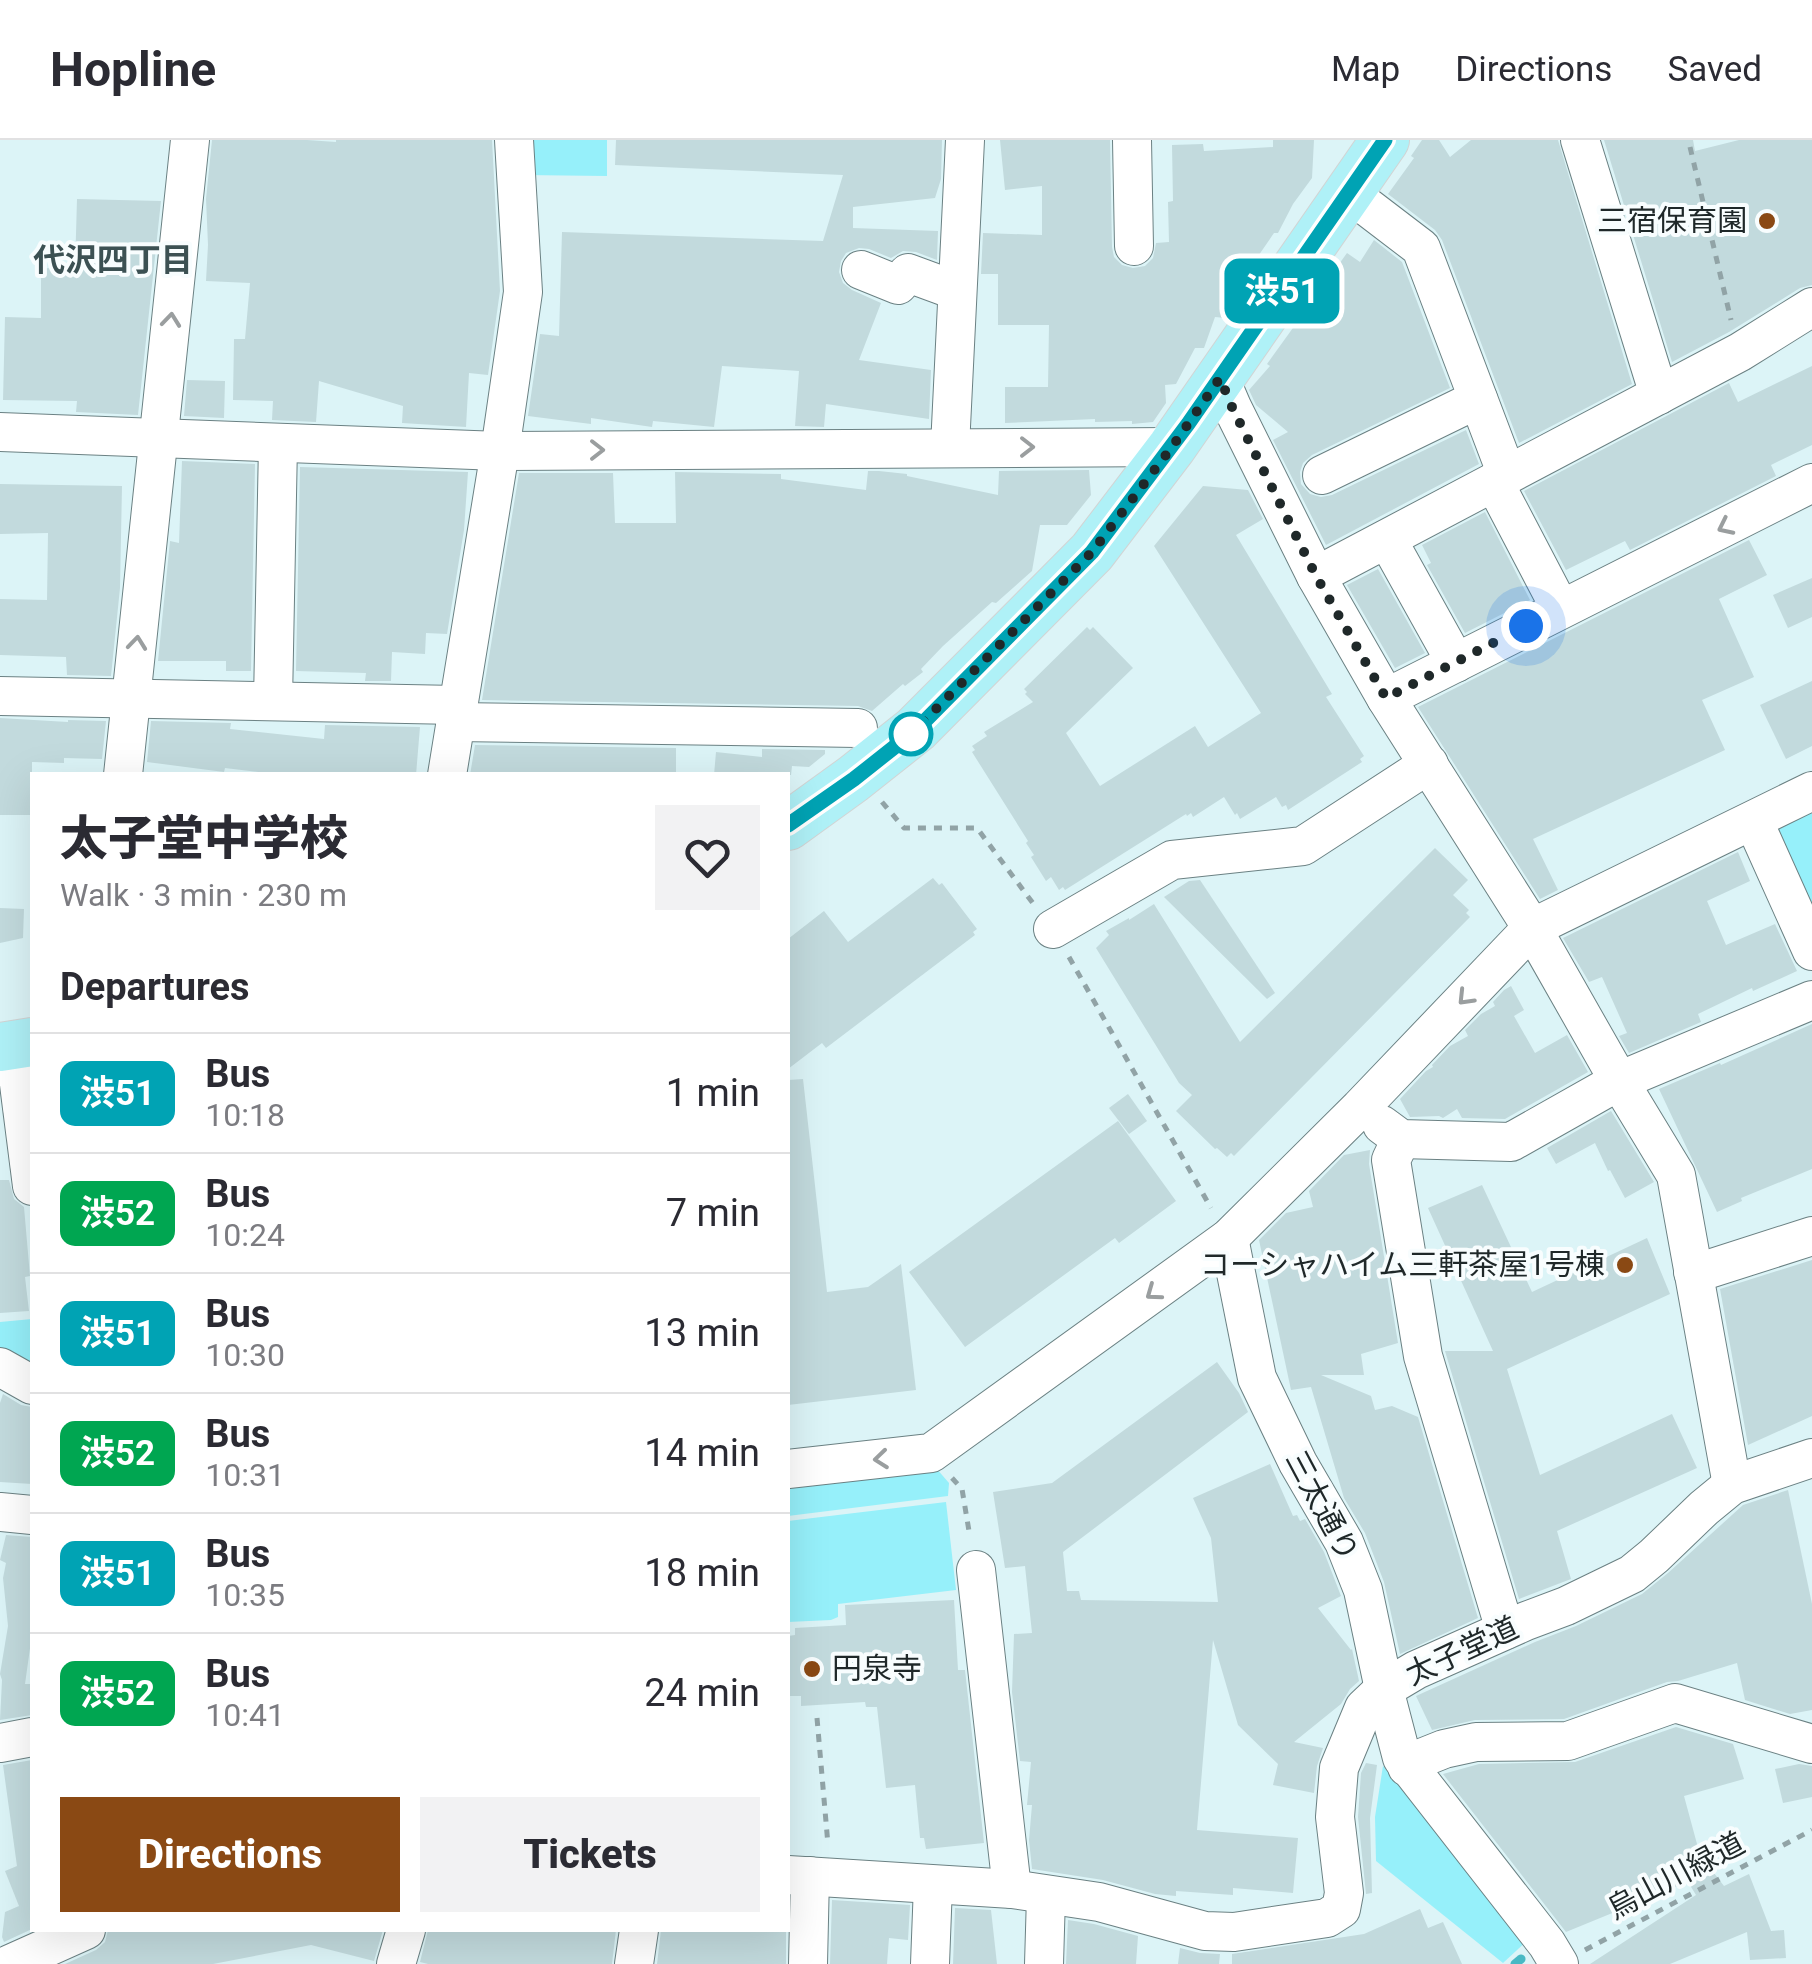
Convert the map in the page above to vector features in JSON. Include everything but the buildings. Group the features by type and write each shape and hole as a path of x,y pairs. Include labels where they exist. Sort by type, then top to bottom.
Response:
{"main road":[{"path":"790,825 916,730 1092,552 1172,447 1385,140"}],"street":[{"path":"123,772 190,140"},
{"path":"447,772 523,292 514,140"},
{"path":"950,447 965,140"},
{"path":"1132,140 1134,246"},
{"path":"1580,140 1659,395"},
{"path":"1349,193 1421,248 1478,399 1501,479 1560,608"},
{"path":"861,270 898,285 908,273 957,291"},
{"path":"1316,576 1740,352 1812,307"},
{"path":"1220,378 1316,576 1386,698 1532,928 1676,1175 1732,1484"},
{"path":"1322,475 1478,399"},
{"path":"0,432 500,451 1172,447"},
{"path":"273,701 278,444"},
{"path":"1386,698 1812,483"},
{"path":"1387,538 1456,663"},
{"path":"0,696 273,701 456,713 858,728"},
{"path":"1053,930 1172,860 1303,846 1428,764"},
{"path":"790,1469 932,1454 1229,1238 1532,928 1812,791"},
{"path":"1754,822 1812,950"},
{"path":"1360,1108 1401,1140 1511,1142 1620,1081 1812,1000"},
{"path":"16,1045 30,1168"},
{"path":"1401,1140 1392,1160 1424,1356 1505,1630"},
{"path":"1694,1272 1812,1236"},
{"name":"三太通り","path":"1229,1238 1257,1378 1298,1463 1344,1542 1364,1590 1398,1748 1408,1767 1547,1944 1567,1960"},
{"path":"0,1367 30,1383"},
{"name":"太子堂道","path":"810,1876 1098,1902 1205,1931 1235,1948 1327,1918 1341,1909 1344,1893 1336,1817 1339,1768 1364,1708 1384,1689 1416,1670 1632,1574 1732,1484 1811,1465"},
{"path":"0,1512 30,1515"},
{"path":"976,1570 1044,1964"},
{"path":"1408,1767 1424,1756 1476,1742 1568,1741 1675,1703 1812,1744"},
{"path":"0,1743 30,1737"},
{"path":"808,1964 810,1876"},
{"path":"930,1964 932,1885"},
{"path":"10,1964 82,1932"},
{"path":"396,1964 405,1932"}],"path":[{"path":"1690,147 1740,352"},
{"path":"874,792 904,828 978,828 1053,930 1229,1238"},
{"path":"932,1454 962,1489 976,1570"},
{"path":"810,1876 817,1718"},
{"name":"烏山川緑道","path":"1567,1960 1812,1830"}],"shaded area":[{"path":"521,140 607,140 607,176 522,175"},
{"path":"1812,808 1812,924 1773,828"},
{"path":"30,1319 30,1378 0,1360 0,1322"},
{"path":"929,1460 949,1483 948,1496 790,1516 790,1475"},
{"path":"946,1502 956,1590 838,1604 838,1617 831,1620 790,1622 790,1521"},
{"path":"1383,1766 1531,1937 1503,1963 1376,1861 1375,1817"}],"waterway":[{"path":"1515,1964 1521,1959"}],"bus line":[{"name":"渋51","path":"790,824 916,730 1092,552 1188,424 1385,140"}],"place":[{"name":"三宿保育園","path":"1767,221"},
{"name":"コーシャハイム三軒茶屋1号棟","path":"1625,1265"},
{"name":"円泉寺","path":"812,1669"}],"district":[{"name":"代沢四丁目","path":"113,260"}],"route":[{"path":"911,734 1092,552 1220,378 1316,576 1386,698 1526,626"}]}
